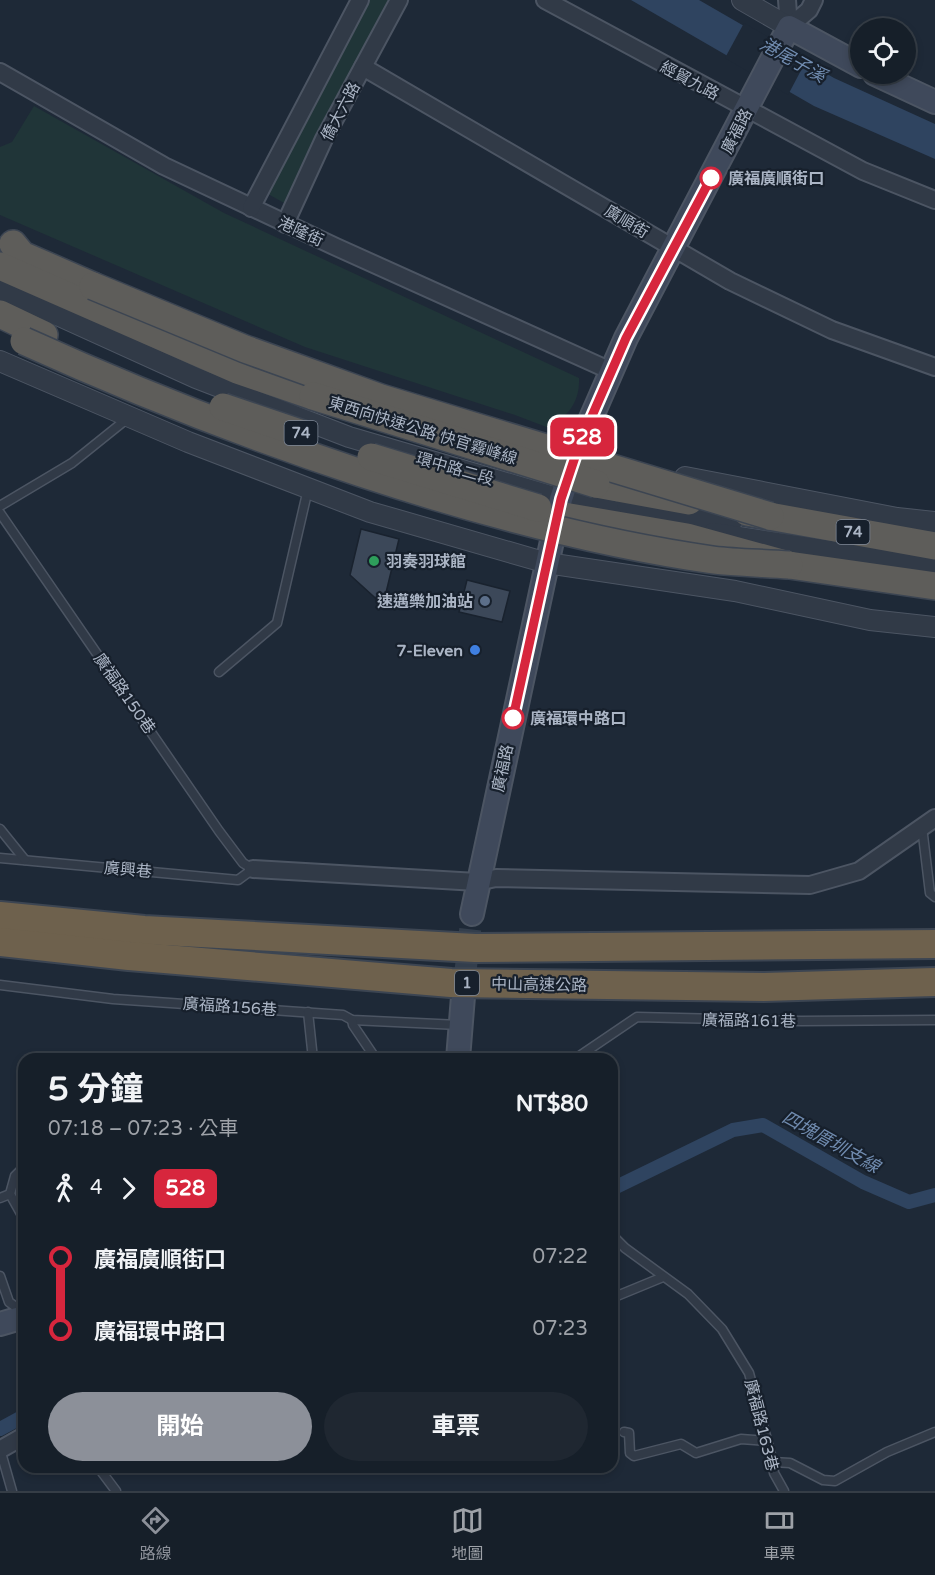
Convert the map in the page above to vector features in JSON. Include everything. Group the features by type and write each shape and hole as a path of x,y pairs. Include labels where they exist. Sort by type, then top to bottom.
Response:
{"highway":[{"path":"4,250 22,255 245,349 381,398 770,516"},
{"name":"東西向快速公路 快官霧峰線","path":"4,250 237,370 314,396 596,484 935,546"},
{"name":"74","path":"0,314 44,336 195,397 385,462 564,516 687,537 789,565 935,586"},
{"path":"0,329 89,370 253,437 453,503 564,532 713,560 789,565"},
{"name":"1","path":"0,916 144,930 475,948 935,944"},
{"name":"中山高速公路","path":"0,942 129,956 451,983 764,987 935,982"}],"main road":[{"name":"廣福路","path":"472,914 547,562 563,493 578,448 611,370 788,28"},
{"path":"788,28 850,60"},
{"path":"896,84 935,102"},
{"path":"458,1053 464,984"},
{"path":"0,1324 18,1317"}],"street":[{"name":"僑大六路","path":"250,208 360,0"},
{"name":"僑大六路","path":"285,224 324,139 399,0"},
{"name":"經貿九路","path":"545,0 751,102 863,171 935,200"},
{"path":"742,0 788,28"},
{"path":"787,0 788,28"},
{"path":"788,28 808,10 814,0"},
{"name":"廣順街","path":"363,67 730,281 832,330 935,367"},
{"name":"港隆街","path":"0,72 164,166 250,208 611,370"},
{"path":"4,250 259,344 578,448 705,483 897,518 935,522"},
{"name":"環中路二段","path":"0,281 99,329 364,432 563,493 657,513 935,556"},
{"name":"環中路二段","path":"0,289 196,378 349,437 698,530 935,567"},
{"path":"0,361 129,418 370,512 547,562 735,591 870,620 935,627"},
{"path":"253,869 477,882 496,878 810,885 859,871 929,823"},
{"path":"0,1449 18,1439"}],"lane":[{"path":"0,506 72,463 129,418"},
{"path":"219,672 277,623 308,488"},
{"name":"廣福路150巷","path":"0,513 219,831 243,863 253,869"},
{"path":"929,823 930,893 935,896"},
{"path":"0,829 25,860"},
{"name":"廣興巷","path":"0,858 238,880 253,869"},
{"name":"廣福路156巷","path":"0,985 113,999 343,1015 352,1020 459,1025"},
{"path":"308,1012 312,1053"},
{"name":"廣福路161巷","path":"584,1053 638,1017 801,1021 935,1020"},
{"path":"352,1020 352,1026 372,1053"},
{"path":"18,1173 10,1194 18,1209"},
{"path":"0,1198 10,1194"},
{"name":"廣福路163巷","path":"618,1240 699,1304 722,1329 749,1373 774,1473 784,1491"},
{"path":"0,1276 9,1302 18,1310"},
{"path":"618,1296 663,1277"},
{"path":"624,1432 629,1433 630,1453 634,1456 681,1444 696,1453 741,1439 767,1441"},
{"path":"773,1462 790,1463 822,1480 835,1481 887,1452 935,1432"},
{"path":"0,1449 12,1491"},
{"path":"104,1473 116,1491"}],"green space":[{"path":"366,0 394,0 286,204 268,194"},
{"path":"34,106 224,213 579,378 579,387 572,408 549,428 305,347 0,215 0,147 12,142"}],"water":[{"name":"港尾子溪","path":"631,0 699,0 834,78 935,124 935,159 814,106"}],"pier":[{"path":"744,23 807,59 788,95 725,58"}],"building":[{"path":"361,529 399,539 383,605 350,575"},
{"name":"速邁樂加油站","path":"467,580 510,591 502,622 459,612"}],"waterway":[{"name":"四塊厝圳支線","path":"618,1186 733,1130 763,1125 863,1182 909,1202 935,1195"},
{"name":"四塊厝圳支線","path":"0,1429 18,1419"}],"tunnel":[{"path":"464,984 472,914"}],"bus line":[{"name":"528","path":"513,718 561,499 578,448 626,338 711,178"}],"place":[{"name":"廣福廣順街口","path":"711,178"},
{"name":"羽奏羽球館","path":"374,561"},
{"name":"速邁樂加油站","path":"485,601"},
{"name":"7-Eleven","path":"475,650"},
{"name":"廣福環中路口","path":"513,718"}]}
